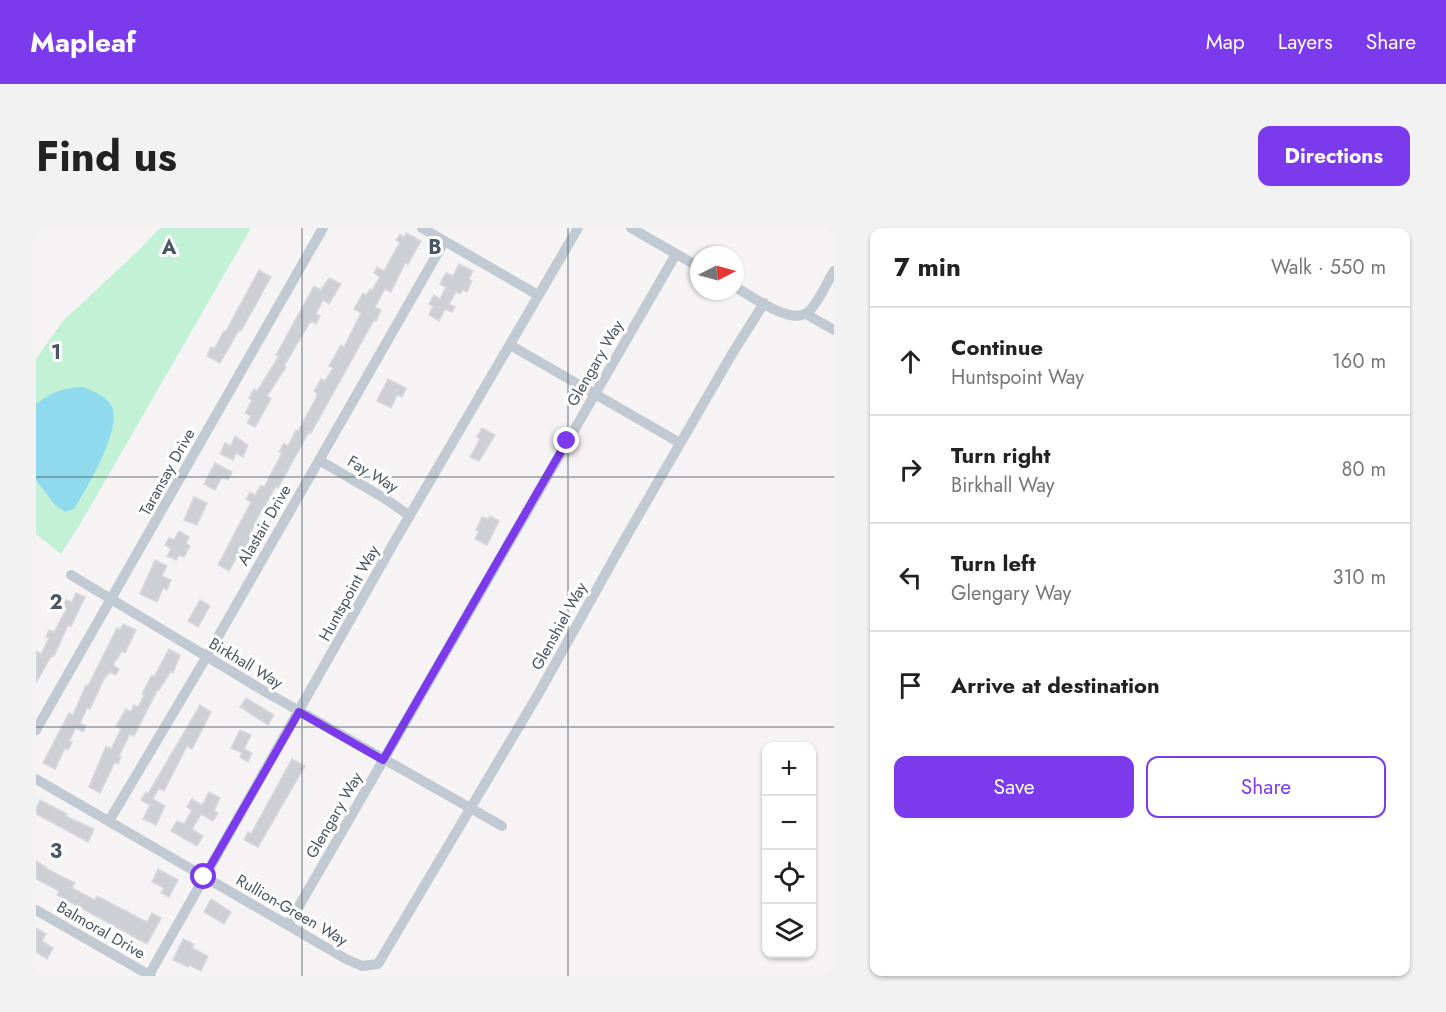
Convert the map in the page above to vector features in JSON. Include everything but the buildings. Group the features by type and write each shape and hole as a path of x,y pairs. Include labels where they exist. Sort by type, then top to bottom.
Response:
{"street":[{"name":"Taransay Drive","path":"36,730 323,228"},
{"path":"422,228 538,295"},
{"name":"Huntspoint Way","path":"150,975 410,516 578,228"},
{"path":"631,228 690,262"},
{"name":"Alastair Drive","path":"109,821 207,656 444,242"},
{"name":"Glengary Way","path":"288,925 676,254"},
{"path":"744,292 791,316 799,317 810,310 834,271"},
{"name":"Glenshiel Way","path":"380,963 540,691 680,443 764,303"},
{"path":"806,314 834,330"},
{"path":"510,345 680,443"},
{"name":"Fay Way","path":"319,460 410,516"},
{"name":"Birkhall Way","path":"71,575 299,712 502,826"},
{"name":"Rullion-Green Way","path":"36,779 357,964 373,966 380,963"},
{"name":"Balmoral Drive","path":"36,910 150,975"}],"green space":[{"path":"160,228 251,228 61,554 36,534 36,359 62,322"}],"water":[{"path":"82,387 107,400 112,407 114,417 108,444 94,474 74,509 65,512 55,505 36,480 36,404 58,391"}],"route":[{"path":"204,877 299,712 383,760 567,441"}]}
